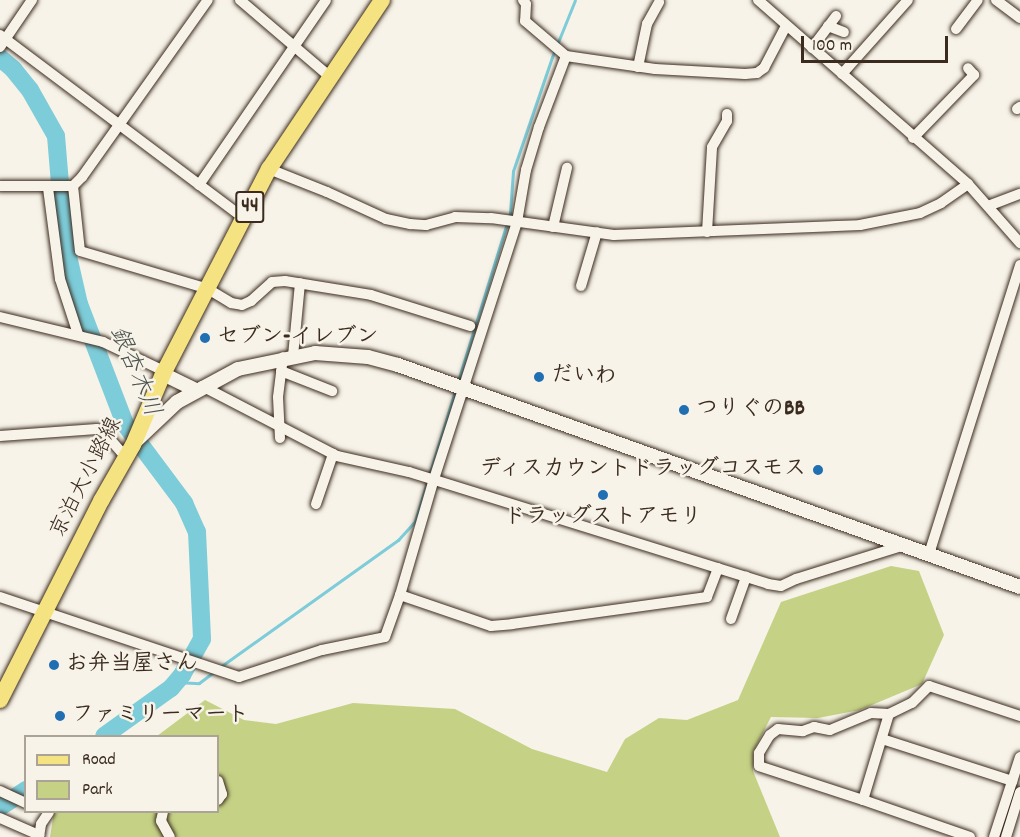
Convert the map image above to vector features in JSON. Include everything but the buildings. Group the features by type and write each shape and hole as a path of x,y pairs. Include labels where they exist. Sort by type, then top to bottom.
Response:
{"main road":[{"name":"京泊大小路線","path":"0,700 134,442 163,373 269,169 382,0"}],"street":[{"path":"32,0 2,40 244,218"},
{"path":"208,0 73,186 80,251 208,288 231,303 242,305 251,301 273,282 285,280 371,295 470,326"},
{"path":"240,0 330,77"},
{"path":"199,185 326,0"},
{"path":"523,0 526,4 525,21 566,56 638,67 745,75 757,73 764,68 786,26"},
{"path":"758,0 968,184 1020,243"},
{"path":"842,74 908,0"},
{"path":"956,29 978,0"},
{"path":"996,0 1020,18"},
{"path":"638,67 647,24 659,2"},
{"path":"812,48 836,16"},
{"path":"828,26 844,32"},
{"path":"0,597 223,673 245,676 322,650 385,637 400,595 434,479 458,386 517,222 526,170 566,56"},
{"path":"913,138 974,75 968,68"},
{"path":"707,232 712,147 727,121 727,114"},
{"path":"553,227 567,168"},
{"path":"269,169 394,221 426,225 455,217 502,220 614,235 860,225 920,213 941,203 968,184"},
{"path":"0,186 48,188 73,186"},
{"path":"48,188 60,279 80,334"},
{"path":"988,206 1020,194"},
{"path":"581,286 597,232"},
{"path":"929,554 1020,265"},
{"path":"280,438 278,423 286,361 300,283"},
{"path":"0,317 80,334 103,342 163,373 278,423 333,454 434,479 781,586 796,579 905,545"},
{"path":"0,436 97,429 134,442 177,402 199,388 238,369 338,352 368,357 458,386 742,490 1020,587"},
{"path":"286,361 332,391"},
{"path":"316,504 333,454"},
{"path":"400,595 491,626 707,597 718,568"},
{"path":"730,619 746,577"},
{"path":"970,837 759,766 759,753 770,735 777,729 803,731 814,727 830,730 871,713 889,714 912,702 928,686 1020,716"},
{"path":"863,800 889,714"},
{"path":"882,740 1012,781"},
{"path":"994,837 1020,757"},
{"path":"219,785 222,794 219,799"},
{"path":"1006,837 1020,792"},
{"path":"3,793 24,803"},
{"path":"3,821 39,836 46,813"},
{"path":"163,813 161,821 170,837"}],"green space":[{"path":"891,566 919,571 944,635 922,684 860,710 818,718 771,717 753,752 753,771 780,837 50,837 54,813 219,813 219,735 158,735 205,700 244,720 276,724 353,703 455,709 532,749 607,772 625,739 659,718 687,720 738,700 781,602"}],"waterway":[{"path":"458,381 510,213 513,171 552,57 575,0"},
{"name":"銀杏木川","path":"0,58 13,69 30,90 56,136 65,243 79,304 125,424 184,503 197,532 202,639 182,675 171,688 105,735"},
{"path":"220,667 398,540 415,521 455,391"},
{"path":"171,688 177,682 199,683 215,671"},
{"name":"銀杏木川","path":"0,807 24,791"}],"place":[{"name":"セブン-イレブン","path":"205,338"},
{"name":"だいわ","path":"539,377"},
{"name":"つりぐのBB","path":"684,410"},
{"name":"ディスカウントドラッグコスモス","path":"818,470"},
{"name":"ドラッグストアモリ","path":"603,495"},
{"name":"お弁当屋さん","path":"54,665"},
{"name":"ファミリーマート","path":"60,716"}]}
